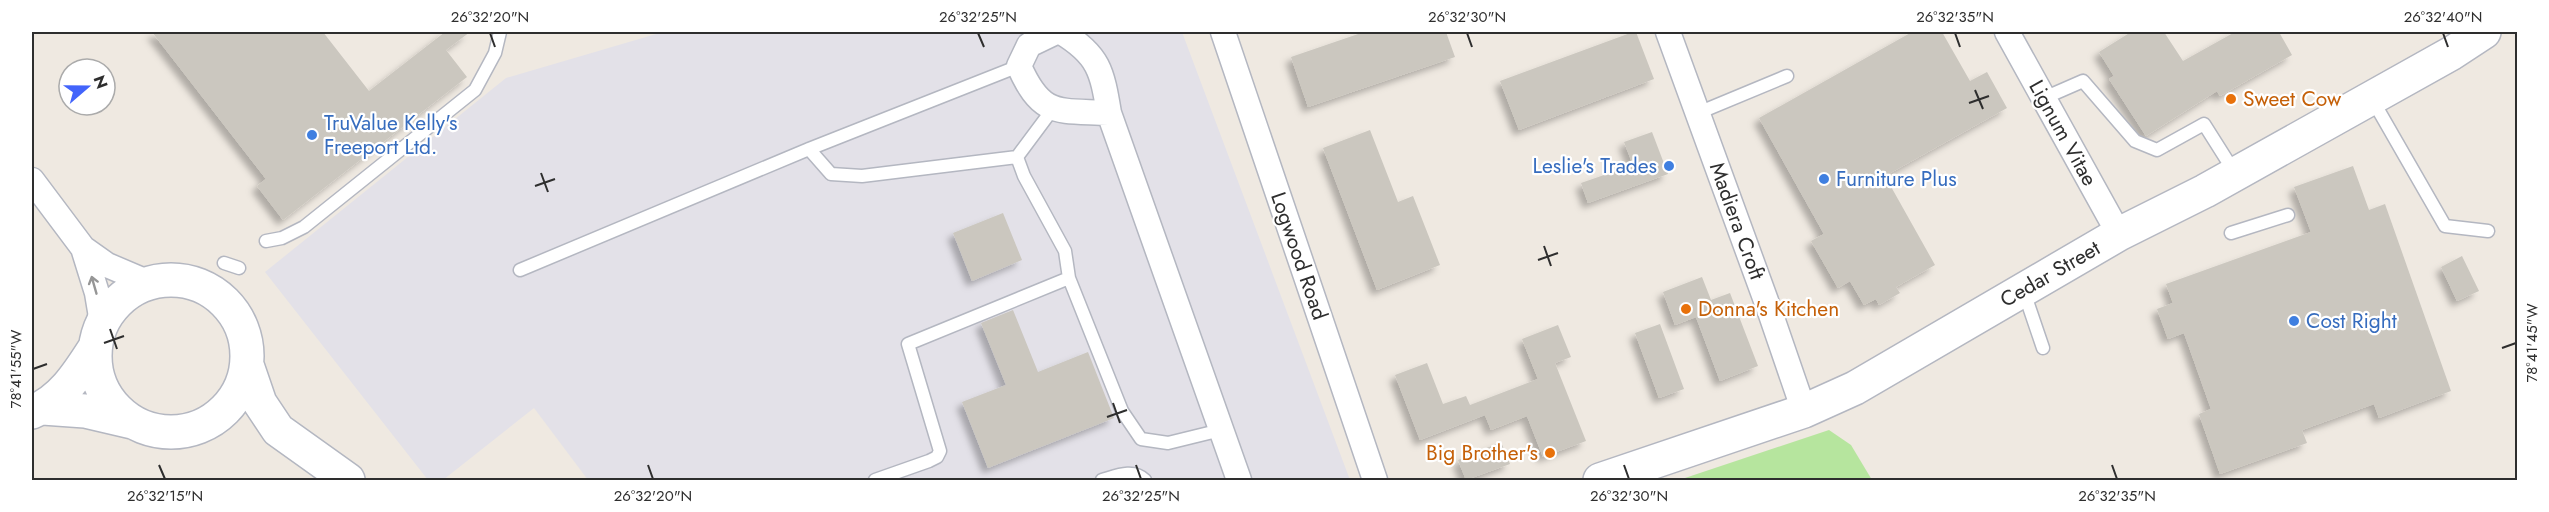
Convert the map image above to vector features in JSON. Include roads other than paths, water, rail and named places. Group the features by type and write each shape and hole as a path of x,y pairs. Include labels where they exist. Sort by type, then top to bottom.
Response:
{"main road":[{"name":"Cedar Street","path":"1600,480 1804,411 1855,388 2119,234 2236,174 2452,53 2483,32"},
{"path":"37,410 72,383 120,298 147,282 172,279 197,283 220,296 237,316 246,339 247,365 260,403 278,430 348,480"},
{"path":"98,336 97,377 110,403 132,422"},
{"path":"37,410 85,411 132,422 157,432 184,432 210,423 228,408 241,388 247,365"},
{"path":"210,423 241,424 278,430"}],"street":[{"path":"1056,32 1029,45 1019,66 1029,88 1052,110 1109,113"},
{"path":"1061,32 1084,45 1102,74 1109,113 1239,480"},
{"name":"Logwood Road","path":"1223,32 1375,480"},
{"name":"Madiera Croft","path":"1668,32 1804,411"},
{"name":"Lignum Vitae","path":"2007,32 2119,234"},
{"path":"32,180 83,248 107,265 147,282"},
{"path":"83,248 97,293 98,336"}],"lane":[{"path":"266,241 282,238 304,227 475,90 495,53 500,32"},
{"path":"520,270 809,149 1019,66"},
{"path":"1698,113 1787,76"},
{"path":"2044,98 2083,81 2135,141 2157,150 2204,124 2236,174"},
{"path":"2372,98 2445,226 2488,231"},
{"path":"809,149 831,174 862,176 1017,157 1052,110"},
{"path":"1017,157 1024,176 1065,251 1069,278 1122,411 1142,439 1168,443 1221,430"},
{"path":"2230,233 2288,215"},
{"path":"224,264 239,268"},
{"path":"875,480 938,457 940,451 908,344 1069,278"},
{"path":"2023,291 2043,348"},
{"path":"1102,480 1125,473 1141,476 1145,480"}],"place":[{"name":"Sweet Cow","path":"2231,99"},
{"name":"TruValue Kelly's Freeport Ltd.","path":"312,135"},
{"name":"Leslie's Trades","path":"1669,166"},
{"name":"Furniture Plus","path":"1824,179"},
{"name":"Donna's Kitchen","path":"1686,309"},
{"name":"Cost Right","path":"2294,321"},
{"name":"Big Brother's","path":"1550,453"}]}
